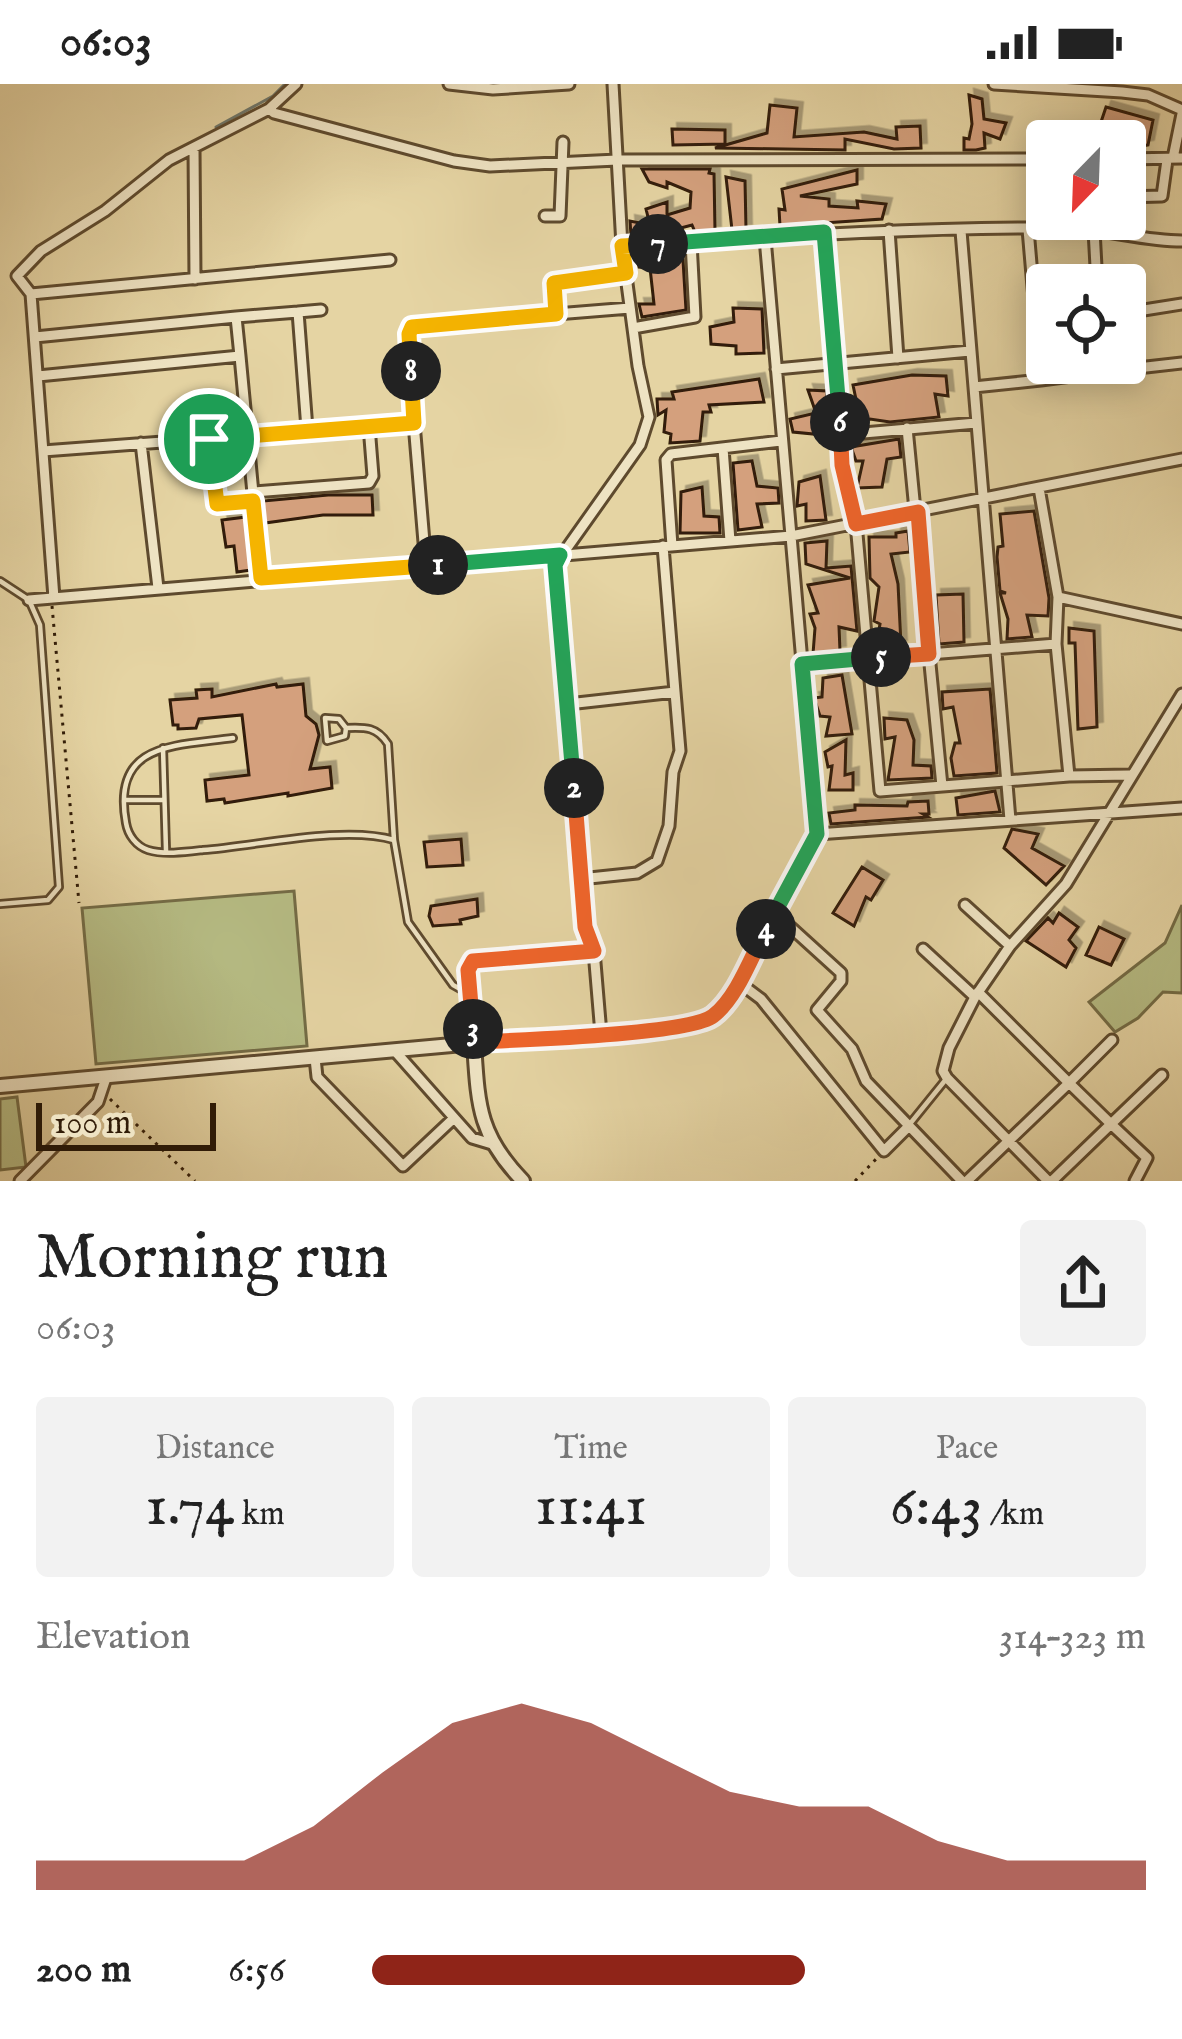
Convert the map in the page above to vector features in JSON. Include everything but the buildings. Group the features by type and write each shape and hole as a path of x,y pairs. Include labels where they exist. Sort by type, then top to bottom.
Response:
{"street":[{"path":"54,598 31,295 17,276 31,260 139,187 169,160 269,109 296,84"},
{"path":"449,84 569,84"},
{"path":"601,1034 594,951 585,927 580,879 555,565 640,445 648,426 622,246 613,84"},
{"path":"994,84 1149,90 1182,112 1162,196 1146,196"},
{"path":"269,109 454,161 490,166 617,160 1026,159"},
{"path":"544,216 560,216 563,142"},
{"path":"194,148 195,279"},
{"path":"622,246 824,232 1026,229"},
{"path":"889,230 898,358"},
{"path":"961,231 1010,820"},
{"path":"824,232 842,465 856,524 880,791 1069,776 1130,776"},
{"path":"0,1086 104,1085 315,1058 601,1034 705,1021 717,1014 817,834 765,238"},
{"path":"1146,240 1182,241"},
{"path":"633,328 695,317 691,242"},
{"path":"31,295 390,260"},
{"path":"556,314 554,283 626,273"},
{"path":"1146,310 1182,304"},
{"path":"426,566 414,423 412,327 630,308"},
{"path":"34,337 321,310"},
{"path":"298,312 307,429"},
{"path":"236,317 261,578"},
{"path":"776,369 970,351"},
{"path":"38,376 240,356"},
{"path":"1146,365 1182,363"},
{"path":"974,387 1026,382"},
{"path":"44,452 414,423"},
{"path":"842,435 976,423"},
{"path":"209,439 217,504 369,483 373,476 369,426"},
{"path":"907,428 942,786"},
{"path":"580,879 637,873 657,861 669,826 673,772 680,751 666,460 670,454 781,441"},
{"path":"141,442 158,588"},
{"path":"723,448 730,541"},
{"path":"28,600 791,536 1182,459"},
{"path":"1039,488 1058,597 1056,644 1069,776"},
{"path":"1058,597 1182,624"},
{"path":"802,664 1056,644"},
{"path":"568,704 675,692"},
{"path":"1162,1075 1050,1181 944,1071 976,994 1010,946 1066,884 1182,694"},
{"path":"817,834 1182,808"},
{"path":"965,905 1010,946"},
{"path":"772,917 786,923 841,974 841,981 817,1010 851,1046 866,1081 964,1181 1112,1040"},
{"path":"923,949 1147,1158 1135,1181"},
{"path":"523,1181 491,1144 480,1114 468,970 473,961 594,951"},
{"path":"737,981 760,999 884,1151 908,1127"},
{"path":"394,1050 472,1138 491,1144"},
{"path":"315,1058 317,1077 403,1166 454,1118"},
{"path":"20,1181 78,1126 104,1085"}],"lane":[{"path":"0,581 28,600 40,625 59,887 48,900 0,904"},
{"path":"325,718 339,718 346,728 345,736 326,741 325,718"},
{"path":"346,728 368,727 381,733 388,744 394,841 408,922 453,986 471,995"},
{"path":"233,738 163,748 131,767 126,823 131,837 150,851 166,852 358,834 394,841"},
{"path":"163,748 166,852"},
{"path":"126,800 165,800"},
{"path":"908,1127 947,1078"}],"path":[{"path":"54,598 79,903"},
{"path":"104,1085 195,1181"},
{"path":"855,1181 884,1151"}],"green space":[{"path":"294,891 307,1046 96,1064 82,908"},
{"path":"1182,905 1182,993 1163,992 1138,1018 1115,1032 1089,1002 1165,943"},
{"path":"17,1097 26,1167 0,1170 0,1099"}],"waterway":[{"path":"216,127 273,96 285,84"}],"route":[{"path":"824,232 842,465 856,524 918,512 929,654 802,664 817,834 717,1014 692,1025 474,1042 468,970 473,961 594,951 585,927 580,879 555,565 560,555 261,578 253,501 217,504 209,439 414,423 412,327 556,314 554,283 626,273 622,246 824,232"}]}
